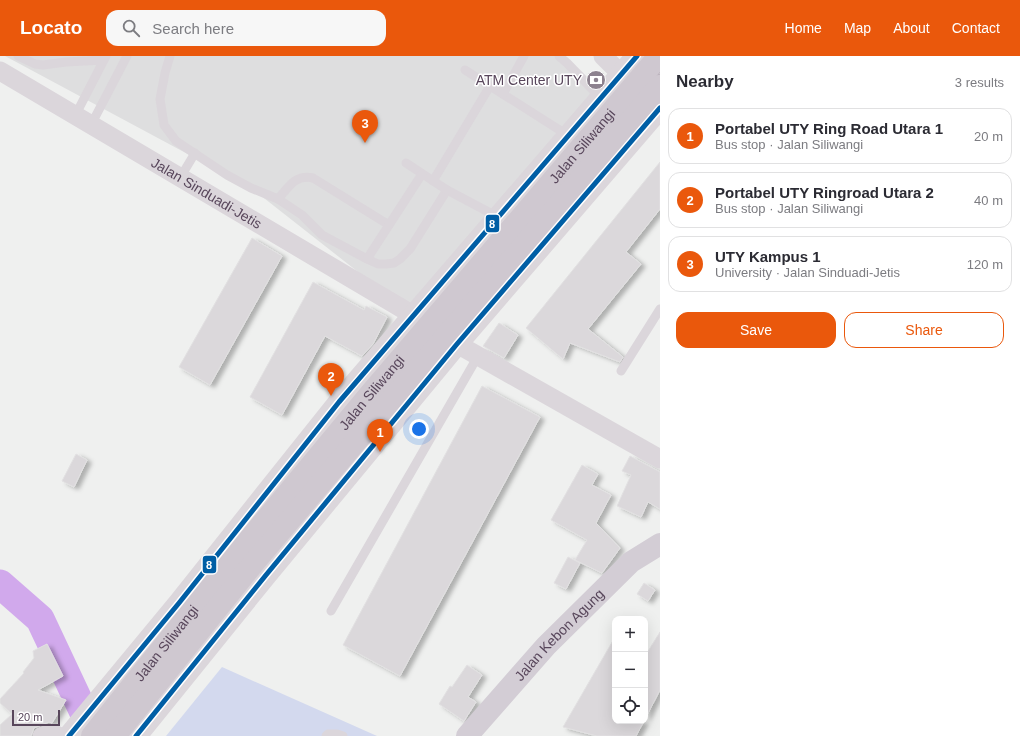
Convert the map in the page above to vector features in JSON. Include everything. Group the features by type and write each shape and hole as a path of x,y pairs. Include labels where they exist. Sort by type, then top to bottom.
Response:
{"highway":[{"name":"Jalan Siliwangi","path":"115,736 198,619 219,577 370,394 659,56"},
{"name":"Jalan Siliwangi","path":"92,736 198,619 259,570 364,432 660,86"},
{"path":"219,577 228,557 233,535 267,518"}],"main road":[{"name":"Jalan Kebon Agung","path":"467,736 546,646 631,562 660,544"}],"street":[{"path":"603,56 621,74"},
{"path":"136,736 198,619 233,535 339,402 637,56"},
{"name":"Jalan Sinduadi-Jetis","path":"0,71 413,315"},
{"path":"259,570 458,344 660,108"},
{"path":"458,344 660,459"},
{"path":"69,736 198,619"},
{"path":"42,736 52,733 58,736"}],"lane":[{"path":"18,56 43,66 105,58"},
{"path":"91,125 127,56"},
{"path":"170,56 160,99 164,125 176,141 227,175 251,188 278,199 302,215 322,235 367,260 378,264 386,264 394,263 400,259 410,249 447,190"},
{"path":"503,94 524,56"},
{"path":"559,56 567,62 601,98"},
{"path":"75,116 105,58"},
{"path":"465,70 569,136"},
{"path":"433,181 490,86"},
{"path":"180,178 195,153"},
{"path":"406,163 447,190 499,217"},
{"path":"367,260 422,174"},
{"path":"278,199 297,178 304,176 313,178 389,225"},
{"path":"620,371 660,309"},
{"path":"331,611 478,356"},
{"path":"326,736 328,734 337,734 343,736"}],"shaded area":[{"path":"5,56 558,56 601,98 413,315 251,188"},
{"path":"222,667 377,736 166,736"}],"building":[{"path":"660,162 660,209 626,252 641,264 588,329 623,357 620,362 570,343 563,359 526,328"},
{"path":"252,238 282,256 210,385 179,367"},
{"path":"313,282 364,310 366,306 387,317 373,344 362,356 325,336 282,415 250,397"},
{"path":"499,323 518,335 504,358 483,346"},
{"path":"482,386 540,417 400,676 343,645"},
{"path":"76,454 87,460 74,487 62,481"},
{"path":"630,456 660,472 660,509 648,502 641,517 617,506 631,475 622,471"},
{"path":"582,465 598,474 592,485 611,495 596,523 620,548 602,573 575,560 587,540 551,520"},
{"path":"568,557 580,563 566,589 554,583"},
{"path":"644,583 655,590 648,601 637,594"},
{"path":"660,632 660,690 648,713 648,652"},
{"path":"612,642 612,724 642,724 636,736 597,736 563,727"},
{"path":"47,644 63,676 38,690 66,700 52,723 49,722 34,728 31,736 0,736 0,725 12,714 0,703 0,699 24,673 23,672 34,658 33,651"},
{"path":"467,665 482,675 468,697 476,702 464,721 439,704 450,686 452,687"}],"waterway":[{"path":"0,584 40,619 95,736"}],"transit line":[{"name":"8","path":"69,736 179,603 339,402 637,56"},
{"name":"8","path":"136,736 266,575 457,344 660,108"}],"place":[{"name":"ATM Center UTY","path":"596,80"},
{"name":"UTY Kampus 1","path":"365,143"},
{"name":"Portabel UTY Ringroad Utara 2","path":"331,396"},
{"name":"Portabel UTY Ring Road Utara 1","path":"380,452"}]}
